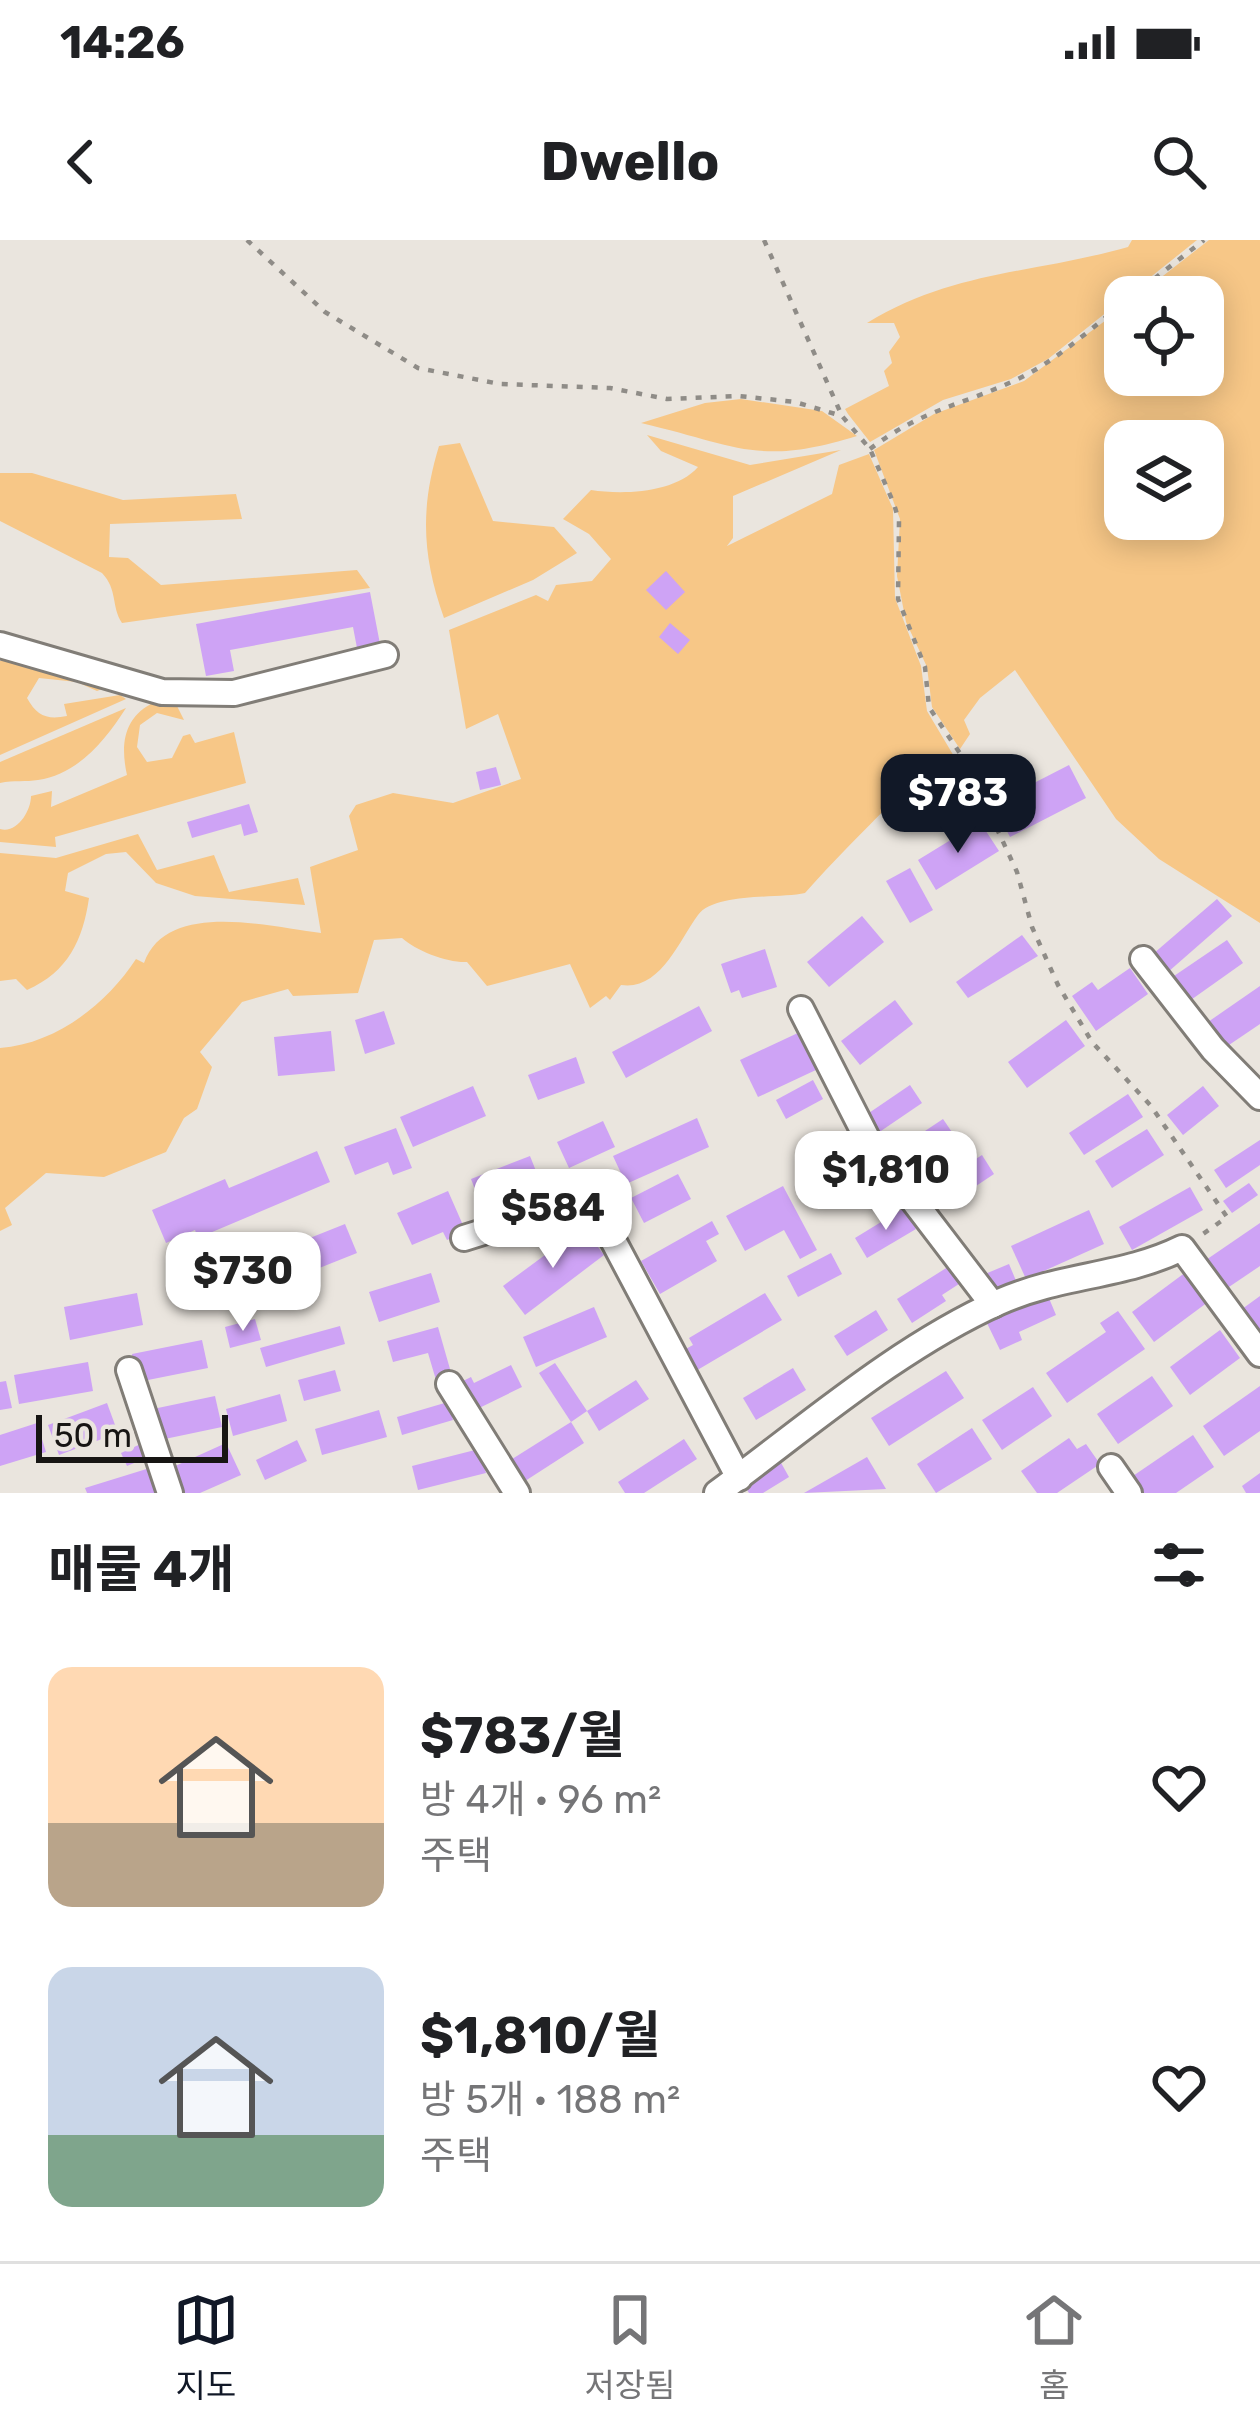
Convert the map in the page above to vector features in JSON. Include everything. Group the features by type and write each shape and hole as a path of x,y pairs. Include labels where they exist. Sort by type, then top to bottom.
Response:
{"street":[{"path":"0,645 162,692 234,693 385,655"},
{"path":"1143,959 1213,1049 1260,1097"},
{"path":"801,1010 870,1144 993,1305"},
{"path":"464,1238 573,1204 598,1212 739,1478"},
{"path":"717,1493 898,1361 993,1305 1088,1272 1133,1269 1182,1248 1260,1354"},
{"path":"129,1370 170,1493"},
{"path":"449,1384 517,1493"},
{"path":"1111,1466 1129,1493"}],"path":[{"path":"247,240 326,312 418,368 500,384 610,388 667,399 739,396 795,402 842,416"},
{"path":"764,240 842,416 870,449 899,521 898,598 925,667 929,707 967,764 1007,850 1058,985 1092,1042 1151,1106 1227,1217 1182,1248"},
{"path":"1158,276 1204,240"},
{"path":"870,449 939,406 1034,370 1104,317"}],"shaded area":[{"path":"1132,240 1197,240 1152,276 1104,276 1104,314 1048,359 1011,379 943,400 870,442 845,409 889,386 884,371 892,363 889,352 900,337 894,323 867,323 963,283 1128,247"},
{"path":"1209,240 1260,240 1260,923 1159,859 1116,819 1015,670 980,698 964,720 970,734 960,749 932,707 927,667 906,622 897,576 900,519 874,450 934,414 1024,381 1104,322 1104,396 1224,396 1224,276 1163,276"},
{"path":"741,399 822,411 857,436 770,451 725,445 641,423 705,403"},
{"path":"647,435 750,465 841,450 733,496 733,538 727,546 832,494 839,465 869,454 893,509 895,598 921,666 927,711 958,763 926,757 887,783 892,802 805,893 733,900 706,908 657,972 635,985 621,985 610,1000 606,996 590,1008 570,964 487,986 467,962 433,955 402,938 374,940 358,993 293,996 288,989 242,1002 200,1052 212,1067 197,1109 184,1118 166,1152 104,1177 46,1173 5,1208 12,1225 0,1231 0,1048 40,1039 77,1019 110,992 136,959 144,963 156,943 174,930 222,922 321,933 310,867 358,850 349,816 356,805 393,793 453,803 521,779 498,714 466,729 449,630 536,595 548,601 556,585 592,581 611,559 589,534 563,519 591,490 633,492 662,487 698,467 661,451"},
{"path":"460,443 493,521 554,527 577,553 533,580 444,618 431,574 426,511 439,446"},
{"path":"0,473 32,473 123,500 236,494 242,519 110,524 109,557 128,558 161,585 357,570 370,588 122,623 102,573 0,521"},
{"path":"9,658 112,685 97,691 77,682 39,678 27,698 43,715 67,716 64,704 120,695 126,699 0,755 0,661"},
{"path":"155,702 176,704 184,720 157,713 140,725 137,747 147,762 172,758 183,736 190,734 195,743 234,732 246,783 55,837 56,847 0,842 0,829 12,828 22,820 31,796 52,791 51,807 127,775 127,732 137,715"},
{"path":"126,708 100,743 66,771 38,780 0,783 0,762"},
{"path":"138,834 157,870 214,855 229,892 298,878 305,905 195,896 156,883 126,852 106,854 68,873 65,891 89,898 78,941 63,964 27,990 16,979 0,981 0,853 56,858"}],"building":[{"path":"666,571 685,592 666,610 646,590"},
{"path":"370,592 380,644 357,648 353,627 230,650 234,671 206,676 196,624"},
{"path":"670,623 690,640 678,654 659,637"},
{"path":"1069,765 1086,798 1010,837 993,804"},
{"path":"496,767 501,785 480,790 476,772"},
{"path":"249,804 258,832 244,836 241,824 192,838 187,822"},
{"path":"980,822 999,851 936,890 918,860"},
{"path":"910,868 933,910 910,923 886,881"},
{"path":"1217,899 1232,916 1168,972 1153,954"},
{"path":"862,916 884,942 829,987 807,962"},
{"path":"1022,935 1038,956 968,998 956,982"},
{"path":"1227,940 1243,963 1188,1002 1171,978"},
{"path":"765,949 777,987 742,998 739,990 731,993 721,964"},
{"path":"1130,968 1148,994 1096,1031 1072,996 1092,982 1098,990"},
{"path":"1260,986 1260,1024 1226,1047 1208,1022"},
{"path":"895,1000 913,1024 860,1065 841,1041"},
{"path":"699,1006 712,1031 626,1078 612,1052"},
{"path":"384,1011 395,1044 365,1054 355,1020"},
{"path":"1066,1020 1085,1046 1027,1088 1008,1062"},
{"path":"331,1031 335,1071 278,1076 274,1037"},
{"path":"800,1032 818,1069 758,1097 740,1060"},
{"path":"576,1057 585,1083 538,1100 528,1075"},
{"path":"813,1080 823,1099 786,1119 776,1100"},
{"path":"910,1085 922,1103 875,1135 863,1117"},
{"path":"473,1086 486,1116 413,1147 400,1117"},
{"path":"1203,1086 1219,1106 1183,1135 1167,1115"},
{"path":"1128,1094 1143,1117 1084,1155 1069,1133"},
{"path":"697,1118 709,1147 626,1184 613,1156"},
{"path":"943,1119 958,1141 916,1169 901,1147"},
{"path":"603,1121 615,1147 569,1168 557,1142"},
{"path":"396,1128 412,1168 393,1175 388,1162 355,1175 344,1147"},
{"path":"1147,1129 1164,1155 1112,1188 1095,1161"},
{"path":"1260,1140 1260,1165 1226,1188 1214,1170"},
{"path":"854,1143 867,1166 822,1191 809,1169"},
{"path":"317,1151 330,1182 198,1238 195,1230 166,1243 152,1210 225,1179 229,1188"},
{"path":"982,1155 994,1174 943,1208 931,1188"},
{"path":"530,1156 542,1186 483,1210 471,1179"},
{"path":"678,1174 691,1199 644,1223 631,1198"},
{"path":"1249,1183 1258,1195 1232,1213 1223,1201"},
{"path":"783,1186 817,1250 800,1259 784,1230 745,1251 726,1216"},
{"path":"1190,1187 1203,1210 1132,1250 1119,1227"},
{"path":"448,1191 466,1232 447,1240 443,1232 412,1245 397,1213"},
{"path":"904,1208 916,1229 867,1258 855,1238"},
{"path":"1089,1210 1104,1244 1026,1279 1011,1246"},
{"path":"712,1221 719,1234 706,1241 717,1261 660,1294 641,1261"},
{"path":"1260,1223 1260,1266 1223,1291 1203,1262"},
{"path":"345,1224 357,1253 224,1306 212,1277"},
{"path":"583,1227 604,1255 525,1315 503,1286"},
{"path":"831,1253 842,1274 798,1297 787,1276"},
{"path":"1009,1264 1017,1283 993,1293 985,1274"},
{"path":"951,1265 962,1282 942,1295 946,1301 912,1323 897,1299"},
{"path":"1186,1272 1208,1302 1154,1342 1132,1312"},
{"path":"431,1273 440,1302 379,1322 369,1292"},
{"path":"1046,1291 1056,1315 1019,1332 1022,1340 1000,1350 985,1319"},
{"path":"137,1293 143,1325 70,1340 64,1307"},
{"path":"765,1293 782,1320 694,1372 682,1351 693,1345 689,1338"},
{"path":"1260,1296 1260,1343 1238,1312"},
{"path":"594,1307 607,1337 536,1367 523,1337"},
{"path":"876,1310 888,1330 847,1356 834,1336"},
{"path":"1118,1311 1145,1349 1067,1403 1046,1373 1106,1332 1100,1323"},
{"path":"255,1319 261,1340 230,1348 225,1327"},
{"path":"340,1326 345,1344 266,1367 260,1348"},
{"path":"438,1327 452,1376 436,1380 428,1353 393,1362 387,1341"},
{"path":"1220,1330 1240,1358 1190,1395 1170,1367"},
{"path":"202,1340 208,1368 138,1382 132,1354"},
{"path":"88,1362 93,1391 19,1404 14,1375"},
{"path":"555,1363 587,1411 571,1422 539,1373"},
{"path":"511,1365 522,1387 471,1412 457,1384 471,1377 474,1383"},
{"path":"793,1368 806,1390 756,1420 743,1398"},
{"path":"335,1370 341,1391 304,1401 298,1380"},
{"path":"946,1371 964,1398 889,1446 871,1418"},
{"path":"1152,1376 1173,1406 1118,1444 1097,1414"},
{"path":"636,1380 649,1399 599,1431 587,1411"},
{"path":"6,1381 12,1408 0,1410 0,1382"},
{"path":"1260,1386 1260,1431 1224,1456 1203,1426"},
{"path":"1033,1387 1052,1416 1002,1450 982,1420"},
{"path":"280,1394 287,1421 233,1436 226,1409"},
{"path":"215,1396 222,1427 160,1440 153,1409"},
{"path":"448,1402 453,1420 402,1435 397,1417"},
{"path":"107,1403 118,1433 59,1455 48,1425"},
{"path":"379,1410 387,1437 322,1455 315,1429"},
{"path":"571,1422 584,1443 522,1483 509,1461"},
{"path":"37,1423 46,1452 0,1466 0,1435"},
{"path":"972,1428 992,1459 936,1493 917,1464"},
{"path":"1193,1435 1214,1467 1176,1493 1140,1493 1130,1478"},
{"path":"1069,1438 1077,1449 1086,1444 1100,1464 1057,1493 1037,1493 1021,1471"},
{"path":"684,1439 697,1459 644,1493 625,1493 618,1482"},
{"path":"297,1440 307,1461 265,1480 256,1460"},
{"path":"145,1442 151,1456 127,1466 121,1453"},
{"path":"226,1443 241,1475 200,1493 185,1493 173,1467"},
{"path":"479,1449 486,1473 418,1490 412,1466"},
{"path":"867,1457 886,1489 804,1493"},
{"path":"780,1461 789,1477 763,1493 749,1493 743,1483"},
{"path":"153,1467 161,1493 87,1493 85,1488"},
{"path":"1260,1473 1260,1493 1246,1493 1242,1486"}]}
